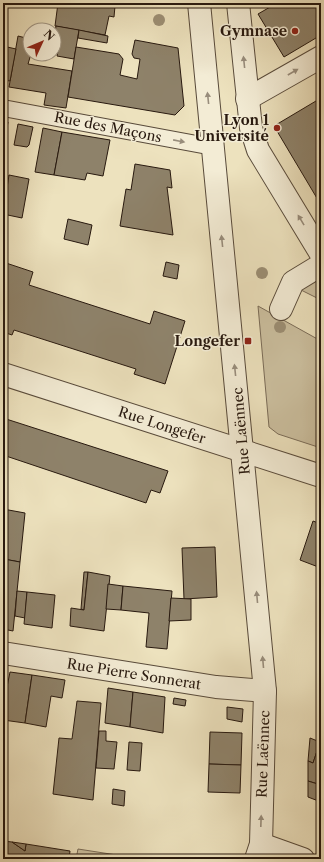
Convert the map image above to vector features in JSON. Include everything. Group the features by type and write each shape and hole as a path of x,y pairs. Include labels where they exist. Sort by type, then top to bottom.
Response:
{"street":[{"name":"Rue Laënnec","path":"199,3 265,691 258,851"},
{"path":"238,3 247,99 251,128 258,150 321,254"},
{"path":"247,99 321,57"},
{"path":"281,309 293,282 321,265"},
{"name":"Rue Longefer","path":"3,374 321,476"},
{"name":"Rue Pierre Sonnerat","path":"3,653 216,687 265,691"},
{"path":"258,851 303,859"}],"lane":[{"name":"Rue des Maçons","path":"3,108 213,147"}],"shaded area":[{"path":"321,275 321,295 317,298 299,289"},
{"path":"258,306 321,341 321,448 278,434 269,427"},
{"path":"78,849 136,858 76,859"}],"building":[{"path":"29,3 42,3 41,6"},
{"path":"58,3 80,5 80,3 98,3 115,6 114,17 109,16 105,35 62,27 62,22 56,22"},
{"path":"129,3 161,3 130,6"},
{"name":"Gymnase","path":"277,3 321,3 321,35 284,57 258,14"},
{"path":"62,27 79,30 74,59 62,57"},
{"path":"79,30 108,36 107,43 78,38"},
{"path":"18,36 22,37 22,62 72,71 66,108 44,105 46,93 9,87"},
{"path":"135,40 178,48 184,106 175,115 68,97 76,47 119,54 123,59 120,75 137,79 140,59 134,58 132,54"},
{"path":"3,46 16,49 10,81 3,80"},
{"path":"321,98 321,205 274,126"},
{"path":"3,121 8,122 3,151"},
{"path":"18,124 33,127 29,145 27,147 14,145"},
{"path":"43,128 62,132 54,175 35,172"},
{"path":"62,132 110,140 103,176 87,173 85,180 54,175"},
{"path":"135,164 170,170 172,188 167,187 173,235 120,226 126,189 131,190"},
{"path":"3,174 8,175 4,198 3,198"},
{"path":"9,175 29,179 22,218 3,214"},
{"path":"68,219 92,225 88,245 64,239"},
{"path":"3,262 33,272 29,285 150,324 154,311 185,321 165,384 134,374 136,369 14,330 12,335 3,332"},
{"path":"166,262 179,265 177,279 163,276"},
{"path":"3,418 168,471 160,493 151,490 146,503 3,455"},
{"path":"3,509 25,513 20,562 3,559"},
{"path":"313,521 321,524 321,568 300,560"},
{"path":"215,547 217,597 184,599 182,548"},
{"path":"4,559 20,562 13,631 3,629"},
{"path":"84,572 88,572 84,610 81,609"},
{"path":"88,572 110,576 104,631 70,626 71,608 84,610"},
{"path":"108,584 123,586 121,610 106,609"},
{"path":"123,586 172,591 167,649 146,647 149,613 121,610"},
{"path":"17,591 27,592 25,618 15,616"},
{"path":"27,592 55,595 52,628 24,624"},
{"path":"171,598 191,599 191,620 169,621"},
{"path":"10,672 32,675 25,723 3,720 3,692 4,687 7,687"},
{"path":"32,675 65,680 62,698 51,696 46,727 25,723"},
{"path":"108,688 133,692 130,727 105,723"},
{"path":"133,692 165,697 163,733 130,727"},
{"path":"174,698 186,700 185,706 173,704"},
{"path":"77,701 101,703 93,800 53,794 59,738 72,739"},
{"path":"227,707 243,709 242,722 227,719"},
{"path":"99,731 106,731 106,741 117,742 114,769 96,768"},
{"path":"210,732 242,733 241,765 209,764"},
{"path":"310,738 320,742 313,763 308,761"},
{"path":"129,742 142,743 140,771 127,770"},
{"path":"320,742 321,785 308,781 308,761 313,763"},
{"path":"209,764 241,765 240,793 208,792"},
{"path":"308,781 321,785 321,802 308,797"},
{"path":"113,789 125,791 124,806 112,804"},
{"path":"3,841 12,842 25,851 26,844 70,851 69,859 3,859"},
{"path":"12,842 26,844 25,851"}],"place":[{"name":"Gymnase","path":"295,31"},
{"name":"Lyon 1 Université","path":"277,128"},
{"name":"Longefer","path":"248,341"}]}
